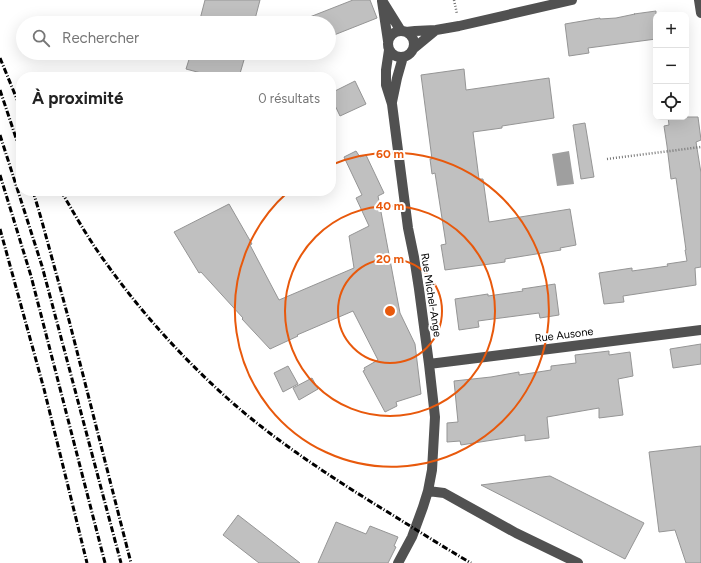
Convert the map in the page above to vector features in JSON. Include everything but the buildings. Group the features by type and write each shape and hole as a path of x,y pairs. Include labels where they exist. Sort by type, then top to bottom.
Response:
{"street":[{"path":"436,30 413,48 408,55 403,57 392,54 388,46 390,37 397,32 436,30 496,18 572,0"},
{"path":"699,0 701,13"},
{"name":"Rue Michel-Ange","path":"382,1 403,32 412,37 414,45 413,48"},
{"name":"Rue Michel-Ange","path":"382,1 388,46 386,85 392,104 408,228 419,289 435,417 432,470 428,491 412,537 398,563"},
{"name":"Rue Michel-Ange","path":"392,104 403,57"},
{"name":"Rue Ausone","path":"429,364 701,330"},
{"path":"428,491 444,493 516,533 578,563"}],"path":[{"path":"607,159 701,147"}],"shaded area":[{"path":"569,151 574,184 557,186 552,154"}],"railway":[{"path":"0,58 16,97"},
{"path":"0,90 16,138"},
{"path":"0,135 16,185"},
{"path":"0,175 31,276 105,563"},
{"path":"20,196 42,266 121,563"},
{"path":"34,196 70,324 131,563"},
{"path":"64,196 94,245 120,282 150,320 217,389 251,419 302,457 373,503 471,563"},
{"path":"0,229 44,389 87,563"}]}
